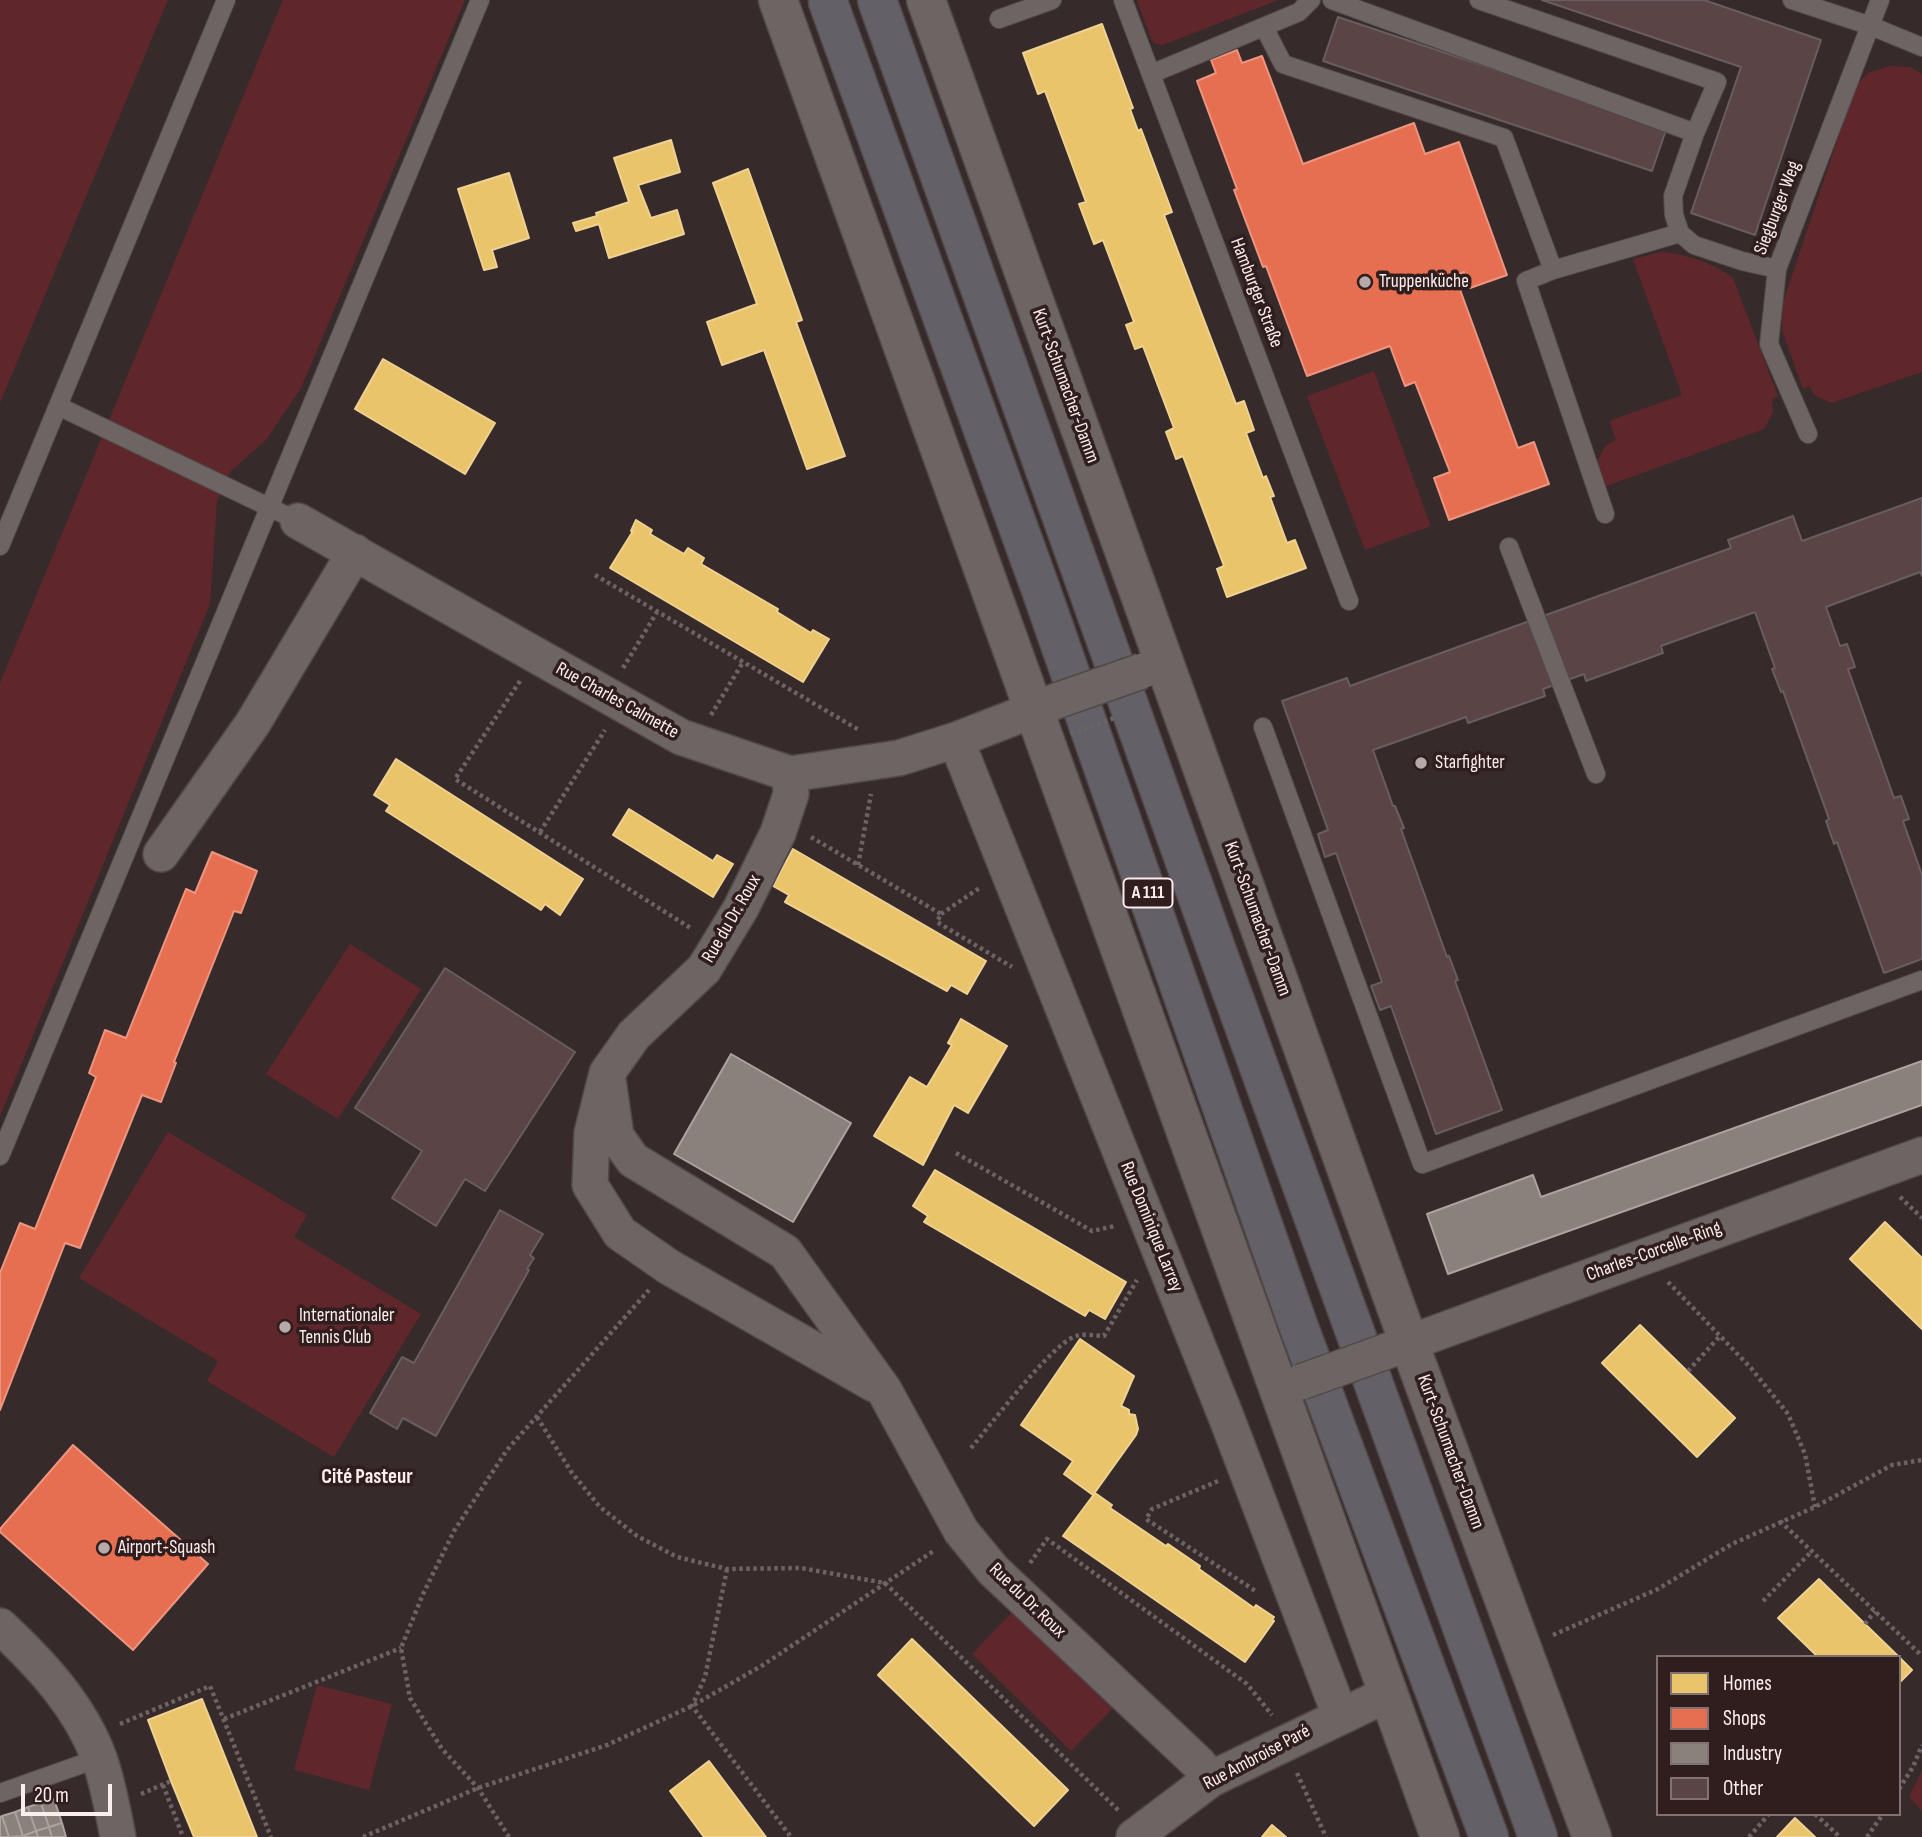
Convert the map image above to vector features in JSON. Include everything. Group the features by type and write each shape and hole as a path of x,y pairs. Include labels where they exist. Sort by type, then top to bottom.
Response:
{"highway":[{"name":"A 111","path":"877,0 1227,980 1538,1837"},
{"name":"A 111","path":"828,2 1073,681 1297,1322 1489,1837"}],"main road":[{"path":"778,0 1046,706 1290,1386 1388,1694 1440,1837"},
{"name":"Kurt-Schumacher-Damm","path":"926,0 1154,666 1398,1347 1592,1837"}],"street":[{"name":"Rue Charles Calmette","path":"284,514 681,737 790,774 899,758 956,740 1154,666"},
{"path":"161,854 253,723 355,552"},
{"name":"Rue Dominique Larrey","path":"956,740 1227,1419 1340,1715"},
{"name":"Rue du Dr. Roux","path":"790,774 791,794 778,833 741,908 704,969 634,1035 607,1073 592,1133 590,1185 620,1233 669,1267 884,1390"},
{"name":"Rue du Dr. Roux","path":"607,1073 616,1136 633,1160 785,1252 884,1390 961,1531 993,1570 1211,1779"},
{"name":"Charles-Corcelle-Ring","path":"1290,1386 1922,1155"},
{"path":"0,1626 32,1656 82,1722 99,1758 118,1837"},
{"name":"Rue Ambroise Paré","path":"1129,1827 1211,1779 1388,1694"}],"lane":[{"path":"0,545 226,0"},
{"path":"0,1156 284,514 480,0"},
{"path":"999,19 1052,0"},
{"name":"Hamburger Straße","path":"1123,0 1349,601"},
{"path":"1151,74 1299,12 1311,0"},
{"path":"1332,0 1695,134"},
{"path":"1479,0 1717,82 1673,196 1674,215 1680,233 1694,245 1777,269"},
{"path":"1792,0 1871,26 1922,47"},
{"name":"Siegburger Weg","path":"1808,434 1769,344 1777,269 1880,0"},
{"path":"1264,27 1283,64 1504,138 1553,270"},
{"path":"1605,514 1526,281 1553,270 1680,233"},
{"path":"58,406 284,514"},
{"path":"1509,547 1596,774"},
{"path":"1263,727 1422,1164 1922,981"},
{"path":"0,1793 99,1758"}],"path":[{"path":"595,575 867,734"},
{"path":"619,675 657,612"},
{"path":"705,724 743,662"},
{"path":"523,678 456,779 718,946"},
{"path":"1071,734 1119,717"},
{"path":"540,832 608,725"},
{"path":"858,865 871,792"},
{"path":"810,837 941,914"},
{"path":"982,886 941,914 937,922 1019,971"},
{"path":"956,1153 1092,1231 1116,1226"},
{"path":"1643,1256 1751,1368 1788,1414 1805,1454 1815,1507"},
{"path":"509,1837 478,1788 442,1748 411,1698 401,1648 423,1594 454,1531 507,1450 669,1267"},
{"path":"971,1448 1060,1347 1077,1336 1104,1336 1137,1280 1149,1276"},
{"path":"1688,1371 1720,1336"},
{"path":"537,1417 572,1473 600,1507 637,1536 677,1557 727,1569 801,1567 885,1583 1129,1827"},
{"path":"1553,1635 1658,1589 1732,1544 1815,1507 1892,1465 1922,1460"},
{"path":"1230,1476 1152,1509 1146,1519 1261,1595"},
{"path":"1780,1521 1922,1656"},
{"path":"363,1837 478,1788 607,1745 692,1706 763,1665 961,1531"},
{"path":"1025,1570 1047,1539 1247,1684 1277,1721"},
{"path":"1763,1601 1812,1551"},
{"path":"692,1706 705,1677 727,1569"},
{"path":"1865,1624 1875,1611"},
{"path":"225,1719 401,1648"},
{"path":"114,1726 211,1686 271,1837"},
{"path":"692,1706 791,1837"},
{"path":"1901,1786 1922,1745"},
{"path":"1293,1766 1326,1837"},
{"path":"137,1796 172,1780"},
{"path":"163,1784 183,1837"},
{"path":"1749,1837 1767,1816"},
{"path":"1817,1816 1840,1837"},
{"path":"1867,1837 1882,1816"}],"shaded area":[{"path":"0,0 168,0 0,403"},
{"path":"283,0 465,0 301,388 266,440 230,472 217,502 210,604 0,1116 0,683"},
{"path":"1137,0 1278,0 1163,45 1154,43 1151,39"},
{"path":"1889,66 1910,67 1922,74 1922,372 1831,403 1814,395 1809,386 1803,389 1782,330 1783,303 1855,87 1868,73"},
{"path":"1661,252 1699,260 1733,278 1778,396 1772,399 1773,413 1764,429 1604,487 1596,464 1605,446 1616,440 1609,421 1682,395 1633,259"},
{"path":"1374,371 1431,526 1365,550 1307,396"},
{"path":"350,944 421,989 338,1119 266,1074"},
{"path":"168,1132 307,1215 294,1237 421,1314 334,1457 207,1381 218,1361 79,1278"},
{"path":"1016,1608 1116,1705 1071,1751 972,1654"},
{"path":"317,1685 392,1704 369,1790 294,1770"},
{"path":"1922,1771 1922,1811 1909,1797"}],"building: Homes":[{"path":"1102,24 1133,108 1130,109 1138,131 1141,129 1172,212 1164,215 1236,404 1244,401 1254,430 1246,433 1263,478 1266,476 1274,496 1270,497 1287,543 1295,540 1306,568 1227,597 1217,569 1224,566 1183,456 1176,459 1166,432 1174,428 1143,346 1135,349 1126,325 1134,322 1103,240 1094,244 1079,204 1086,202 1045,91 1038,94 1023,53"},
{"path":"671,140 680,172 638,185 651,218 677,210 684,234 609,258 599,224 576,231 573,223 629,202 614,158"},
{"path":"748,169 802,320 796,322 845,456 807,469 764,350 722,365 707,322 757,304 713,183"},
{"path":"509,173 529,238 492,250 497,267 484,270 458,189"},
{"path":"383,359 495,423 465,474 355,409"},
{"path":"636,520 652,530 650,534 684,554 688,548 704,558 701,564 778,609 777,612 811,633 813,630 829,639 803,682 610,568 633,531"},
{"path":"396,759 583,879 560,915 545,904 541,910 386,811 390,805 374,795"},
{"path":"629,809 713,861 717,855 733,864 713,897 613,835"},
{"path":"793,849 986,961 967,994 951,985 947,991 785,902 789,895 773,886"},
{"path":"961,1019 1007,1046 968,1113 954,1105 923,1165 874,1136 910,1077 927,1087 952,1045 948,1043"},
{"path":"935,1170 1126,1282 1105,1319 1089,1310 1085,1316 924,1222 928,1216 913,1206"},
{"path":"1885,1222 1922,1258 1922,1329 1850,1259"},
{"path":"1640,1325 1735,1418 1697,1457 1602,1363"},
{"path":"1080,1339 1134,1376 1121,1406 1129,1410 1129,1414 1135,1415 1138,1429 1136,1435 1093,1495 1064,1474 1073,1461 1021,1425"},
{"path":"1095,1493 1112,1505 1110,1508 1200,1566 1199,1569 1254,1608 1256,1605 1274,1617 1274,1621 1245,1662 1063,1536"},
{"path":"1819,1579 1897,1655 1816,1655 1778,1618"},
{"path":"912,1639 1068,1790 1034,1826 878,1675"},
{"path":"1901,1659 1912,1670 1901,1681"},
{"path":"202,1699 257,1837 194,1837 171,1781 148,1720"},
{"path":"709,1761 766,1837 704,1837 670,1791"},
{"path":"1795,1818 1815,1837 1777,1837"},
{"path":"1272,1825 1286,1837 1262,1837"}],"building: Shops":[{"name":"Truppenküche","path":"1237,50 1242,63 1262,56 1303,164 1414,123 1425,154 1459,142 1507,275 1470,288 1464,272 1455,276 1518,448 1534,442 1549,484 1449,520 1434,478 1450,472 1415,382 1405,386 1390,346 1307,376 1234,190 1237,189 1197,81 1216,73 1211,60"},
{"path":"212,852 257,871 241,913 234,911 174,1062 176,1063 161,1102 142,1095 80,1248 65,1243 0,1410 0,1273 20,1223 35,1229 96,1077 89,1073 105,1030 126,1038 186,889 195,893"},
{"name":"Airport-Squash","path":"73,1445 208,1564 133,1650 0,1532"}],"building: Industry":[{"path":"731,1054 851,1123 793,1222 674,1154"},
{"path":"1922,1061 1922,1105 1448,1274 1427,1214 1533,1175 1541,1197"},
{"path":"54,1799 62,1823 49,1827 41,1803"},
{"path":"41,1803 49,1827 36,1831 28,1807"},
{"path":"28,1807 36,1831 23,1836 15,1812"},
{"path":"15,1812 23,1836 9,1837 2,1816"},
{"path":"2,1816 9,1837 0,1837"},
{"path":"62,1823 66,1837 52,1837 49,1827"},
{"path":"49,1827 52,1837 38,1837 36,1831"},
{"path":"36,1831 38,1837 23,1836"}],"building: Other":[{"path":"1542,0 1704,0 1821,40 1755,235 1691,213 1741,67"},
{"path":"1338,17 1667,127 1652,171 1323,61"},
{"path":"1922,498 1922,576 1920,572 1826,607 1840,646 1847,644 1855,667 1848,669 1894,798 1901,796 1909,819 1903,821 1922,875 1922,959 1884,973 1837,842 1834,844 1826,821 1829,819 1783,691 1781,692 1772,669 1775,668 1755,612 1661,646 1663,653 1586,681 1584,674 1543,689 1545,696 1468,723 1466,717 1373,750 1404,828 1401,829 1447,957 1449,956 1458,980 1455,981 1502,1110 1436,1134 1391,1006 1380,1010 1371,986 1382,982 1336,853 1325,857 1318,834 1328,830 1282,701 1347,678 1350,686 1731,548 1728,540 1793,516 1802,541"},
{"path":"445,968 575,1052 485,1191 465,1179 436,1226 392,1198 422,1151 355,1108"},
{"path":"500,1210 543,1234 530,1255 534,1258 527,1269 529,1270 436,1436 403,1418 397,1429 370,1413 402,1357 414,1363"}],"place":[{"name":"Truppenküche","path":"1365,282"},
{"name":"Starfighter","path":"1421,763"},
{"name":"Internationaler Tennis Club","path":"285,1327"},
{"name":"Airport-Squash","path":"104,1548"}],"district":[{"name":"Cité Pasteur","path":"367,1478"}]}
